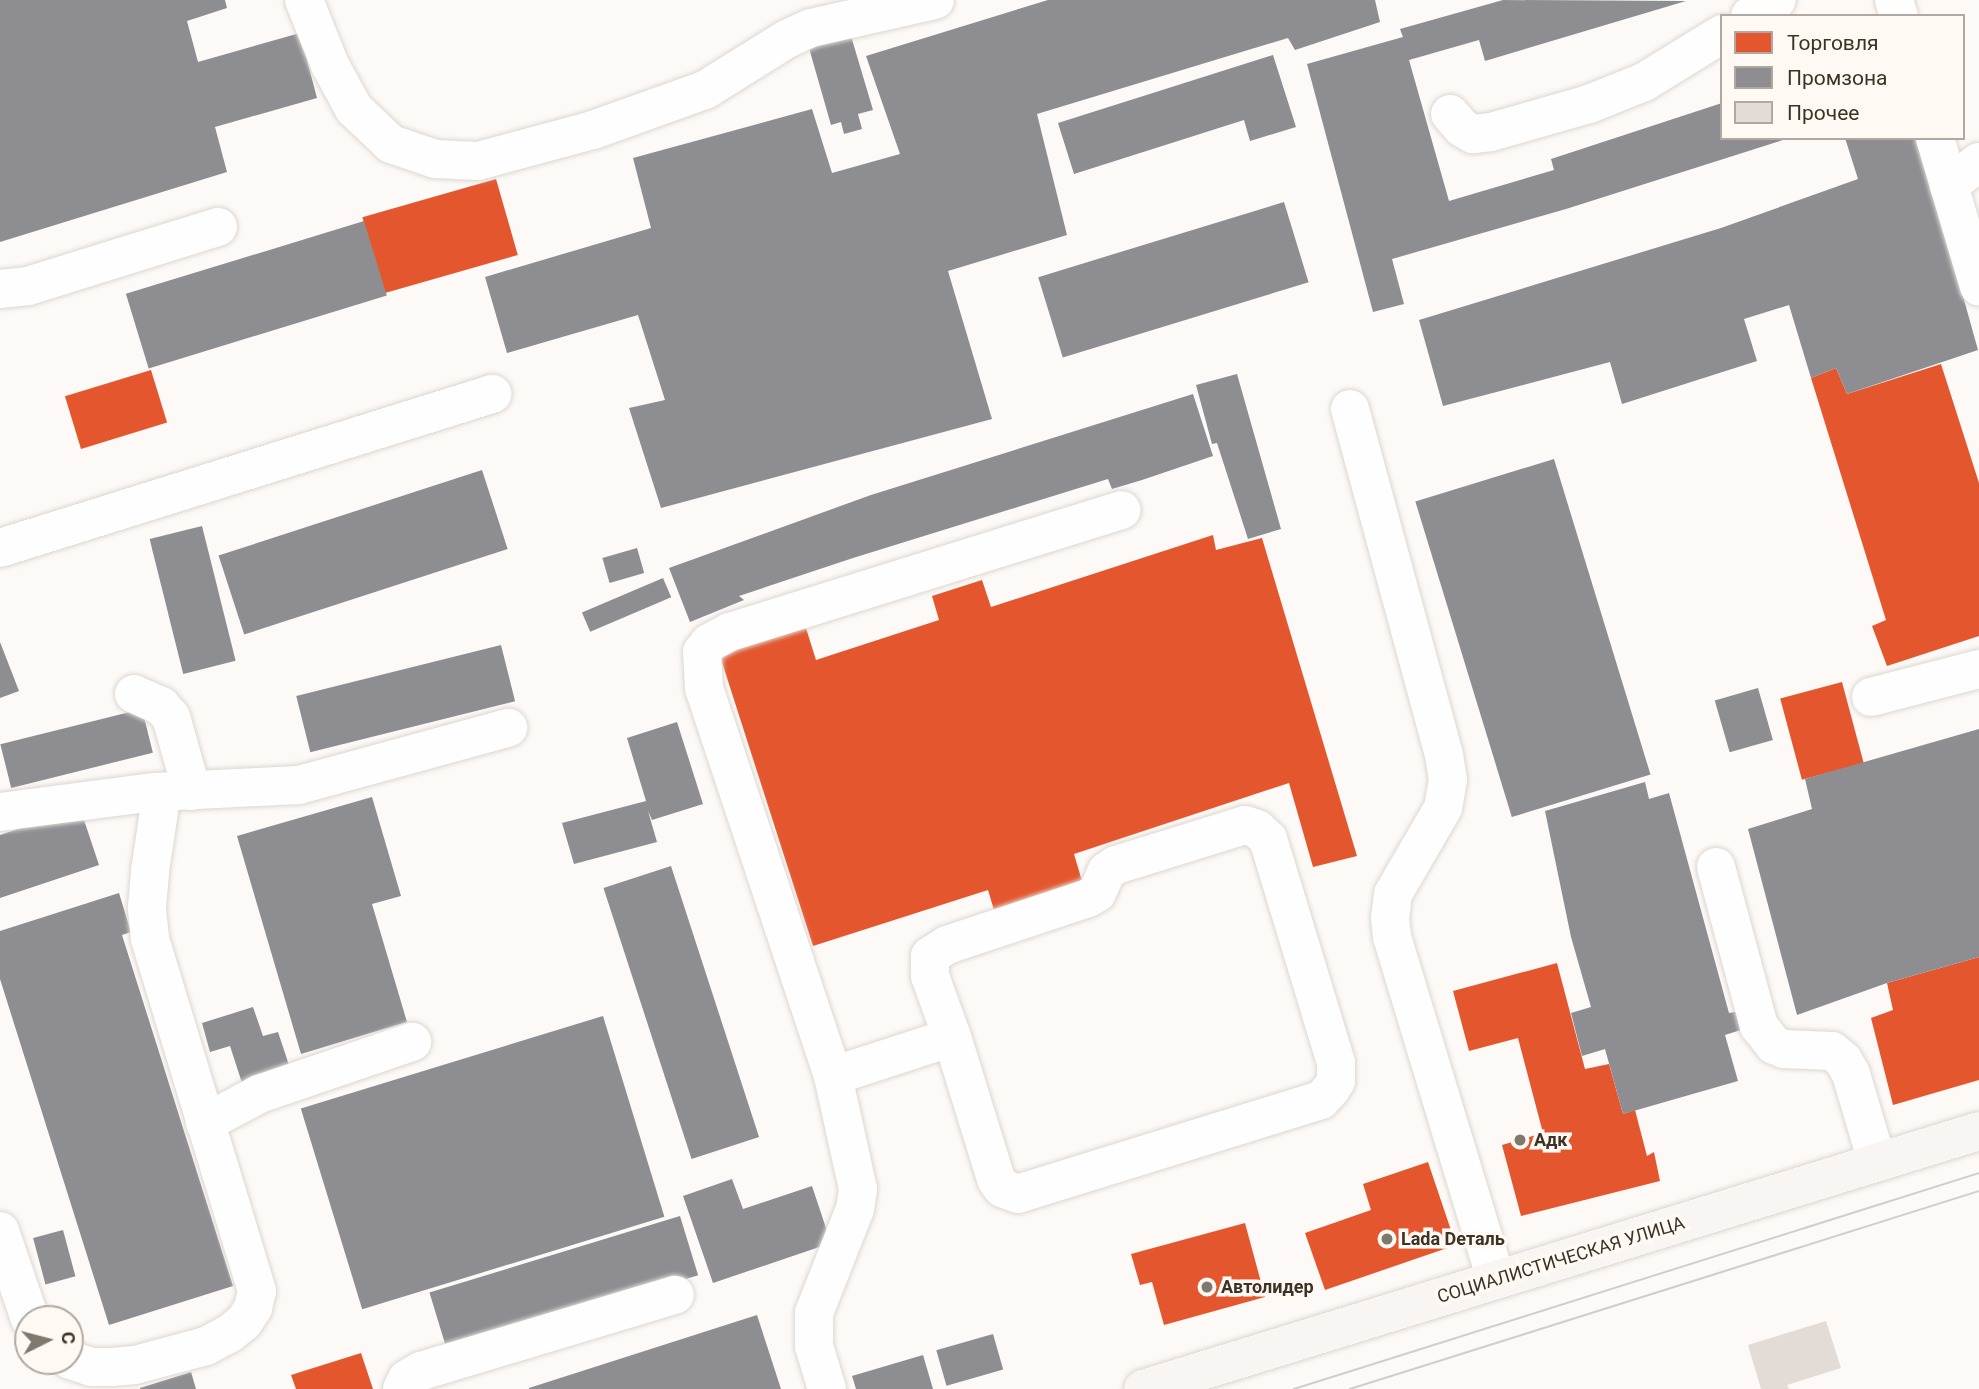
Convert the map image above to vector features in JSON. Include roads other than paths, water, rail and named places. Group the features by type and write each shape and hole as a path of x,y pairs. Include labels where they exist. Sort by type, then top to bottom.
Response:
{"main road":[{"name":"СОЦИАЛИСТИЧЕСКАЯ УЛИЦА","path":"1143,1389 1979,1131"}],"lane":[{"path":"304,0 330,65 354,108 391,144 435,159 478,162 593,130 705,90 820,14 935,0"},
{"path":"1753,14 1777,0"},
{"path":"1450,114 1462,128 1473,134 1491,132 1589,104 1644,82 1720,35"},
{"path":"1936,140 1979,287"},
{"path":"1949,186 1979,162"},
{"path":"0,289 28,286 218,227"},
{"path":"0,548 492,394"},
{"path":"1350,409 1440,741 1448,780 1443,808 1393,894 1392,937 1496,1280"},
{"path":"827,1389 814,1346 814,1313 855,1209 858,1189 833,1076 704,689 702,652 709,643 730,632 1121,510"},
{"path":"1871,697 1979,669"},
{"path":"84,1365 135,1365 206,1346 229,1334 253,1308 257,1291 148,925 150,871 177,791 171,717 161,706 134,694"},
{"path":"0,812 177,791 299,785 508,728"},
{"path":"1245,825 1257,829 1268,839 1332,1050 1336,1074 1331,1089 1321,1100 1018,1194 1002,1188 996,1179 952,1037 930,976 930,956 937,950 1088,898 1097,893 1107,871 1116,865 1245,825"},
{"path":"1716,867 1759,1026 1774,1045 1784,1049 1818,1048 1832,1051 1843,1060 1851,1074 1877,1163"},
{"path":"833,1076 952,1037"},
{"path":"205,1123 259,1094 412,1042"},
{"path":"0,1231 25,1305"},
{"path":"402,1389 407,1379 421,1371 675,1295"}],"tram line":[{"path":"1294,1389 1979,1173"},
{"path":"1350,1389 1979,1191"}],"place":[{"name":"Адк","path":"1520,1140"},
{"name":"Lada Dеталь","path":"1387,1239"},
{"name":"Автолидер","path":"1207,1287"}]}
